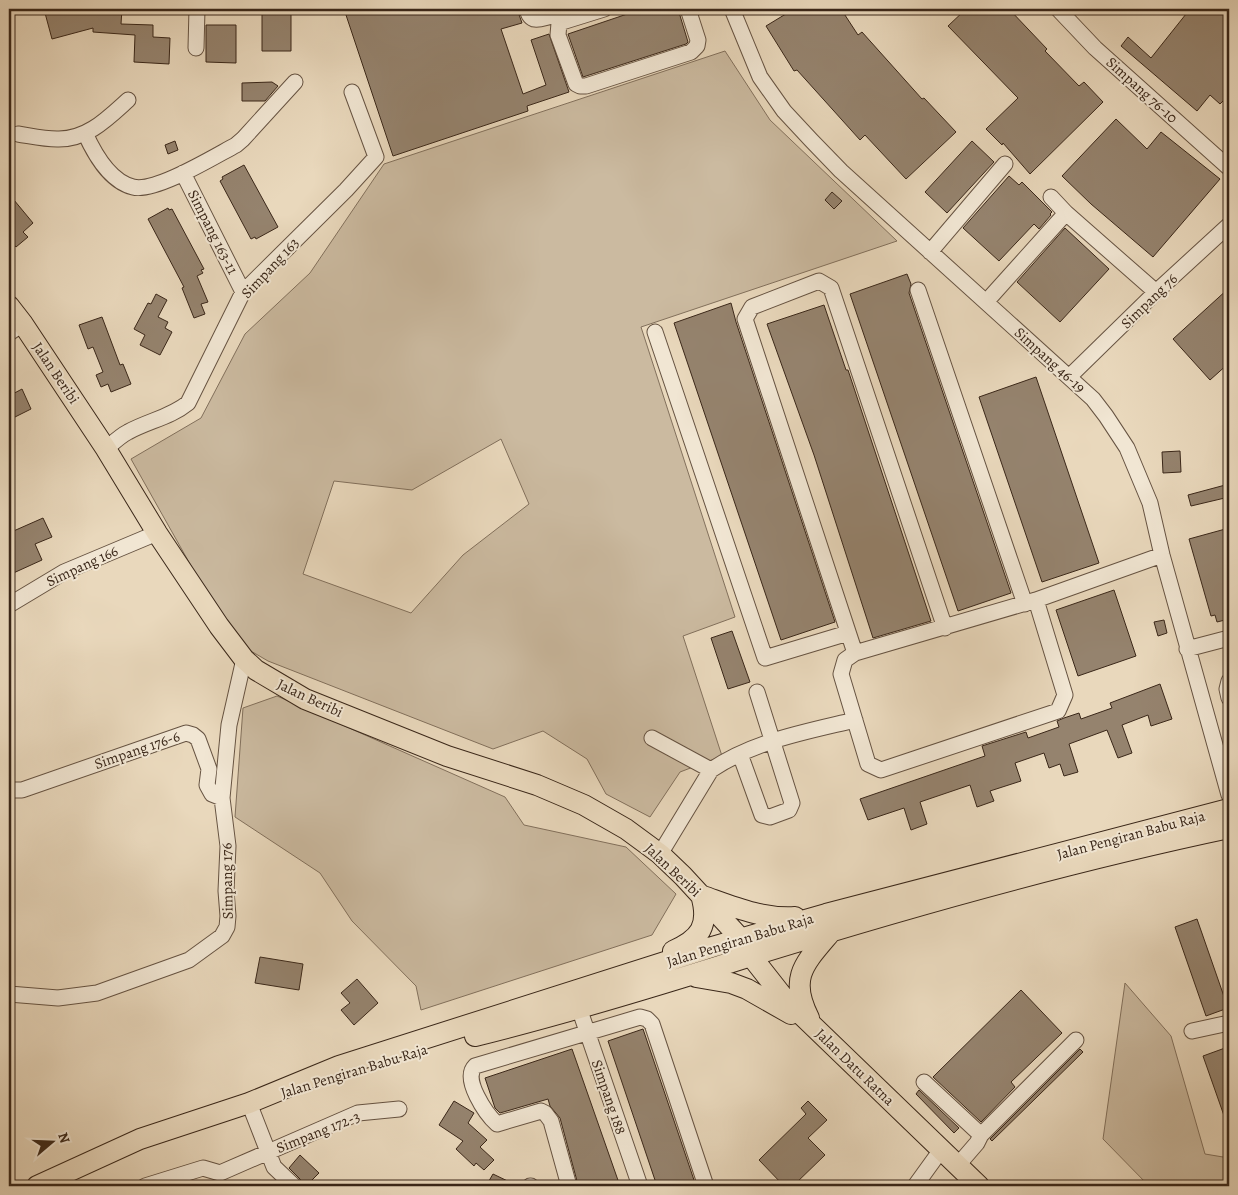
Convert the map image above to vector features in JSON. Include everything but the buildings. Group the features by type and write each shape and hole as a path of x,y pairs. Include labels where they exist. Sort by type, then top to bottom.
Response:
{"main road":[{"name":"Jalan Beribi","path":"9,306 16,328 106,449 219,626 244,659 256,670 305,699 447,756 537,785 584,805 626,829 660,854 701,895 746,948"},
{"name":"Jalan Pengiran Babu Raja","path":"254,1101 339,1066 614,979 746,948 828,923 1229,810"},
{"name":"Jalan Pengiran Babu Raja","path":"828,923 983,888 1176,839 1229,828"},
{"path":"701,895 749,913 828,923 801,973 800,995 803,1007 814,1028"},
{"path":"614,979 690,943 702,927 705,916 701,895"},
{"name":"Jalan Pengiran Babu Raja","path":"37,1186 140,1138 254,1101 435,1047 691,976 746,948"},
{"name":"Jalan Datu Ratna","path":"746,948 779,993 979,1186"},
{"path":"691,976 731,983 747,989 814,1028"}],"street":[{"path":"196,48 197,9"},
{"path":"526,9 533,19 540,19 571,9"},
{"path":"604,9 559,24 557,29 576,84 580,86 586,86 691,52 697,46 698,40 688,9"},
{"name":"Simpang 46-19","path":"732,9 760,77 784,111 841,171 1093,399 1127,448 1150,503 1162,555 1229,795"},
{"name":"Simpang 76-10","path":"1058,9 1095,48 1229,168"},
{"name":"Simpang 163-11","path":"85,134 102,166 124,183 138,188 151,185 183,173 243,140 295,82"},
{"name":"Simpang 163","path":"106,449 128,432 163,418 188,403 244,292 340,197 376,157 352,92"},
{"path":"18,134 59,139 85,134 104,122 128,100"},
{"path":"930,252 1005,164"},
{"name":"Simpang 163-11","path":"183,173 244,292"},
{"path":"1051,197 1066,213 1156,292"},
{"path":"986,302 1066,213"},
{"name":"Simpang 76","path":"1070,377 1156,292 1229,225"},
{"path":"855,653 745,319 752,307 819,281 831,288 945,628"},
{"path":"918,290 1030,602 1065,694 1058,711 881,770 868,764 841,674 845,660 855,653 1030,602 1162,555"},
{"path":"655,332 765,658 848,633"},
{"name":"Simpang 166","path":"9,605 64,572 158,533"},
{"path":"1188,649 1229,638"},
{"name":"Simpang 176","path":"9,994 58,998 96,992 189,960 222,936 227,927 228,916 226,891 228,846 222,798 229,725 244,659"},
{"path":"1229,681 1227,689 1229,698"},
{"path":"740,754 762,815 770,817 789,810 792,803 757,692"},
{"path":"660,854 711,770 724,761 772,740 855,720"},
{"name":"Simpang 176-6","path":"9,788 22,790 186,733 198,739 209,769 207,785 212,794 222,798"},
{"path":"652,738 711,770"},
{"name":"Simpang 188","path":"579,1008 640,1186"},
{"path":"569,1186 551,1121 545,1113 541,1111 498,1124 474,1092 470,1075 474,1066 640,1017 647,1019 652,1024 706,1186"},
{"path":"1192,1031 1229,1023"},
{"path":"958,1165 977,1143 981,1134 1076,1040"},
{"path":"924,1082 981,1134"},
{"path":"254,1101 267,1153 274,1167 294,1186"},
{"name":"Simpang 172-3","path":"223,1180 267,1153 358,1113 399,1109"},
{"path":"915,1186 941,1150"},
{"path":"145,1186 203,1168 223,1180"}],"shaded area":[{"path":"725,51 770,120 897,241 641,327 735,617 683,636 722,756 680,772 650,817 606,794 587,759 543,731 493,749 268,661 244,647 217,612 131,459 201,418 245,334 310,273 384,164","holes":["501,439 529,504 463,555 411,613 303,574 334,481 412,490"]},
{"path":"277,696 505,797 524,825 626,847 676,894 652,935 421,1010 416,986 352,921 320,873 235,817 243,708"},
{"path":"1125,983 1171,1036 1205,1154 1229,1158 1229,1186 1149,1186 1103,1139"}]}
